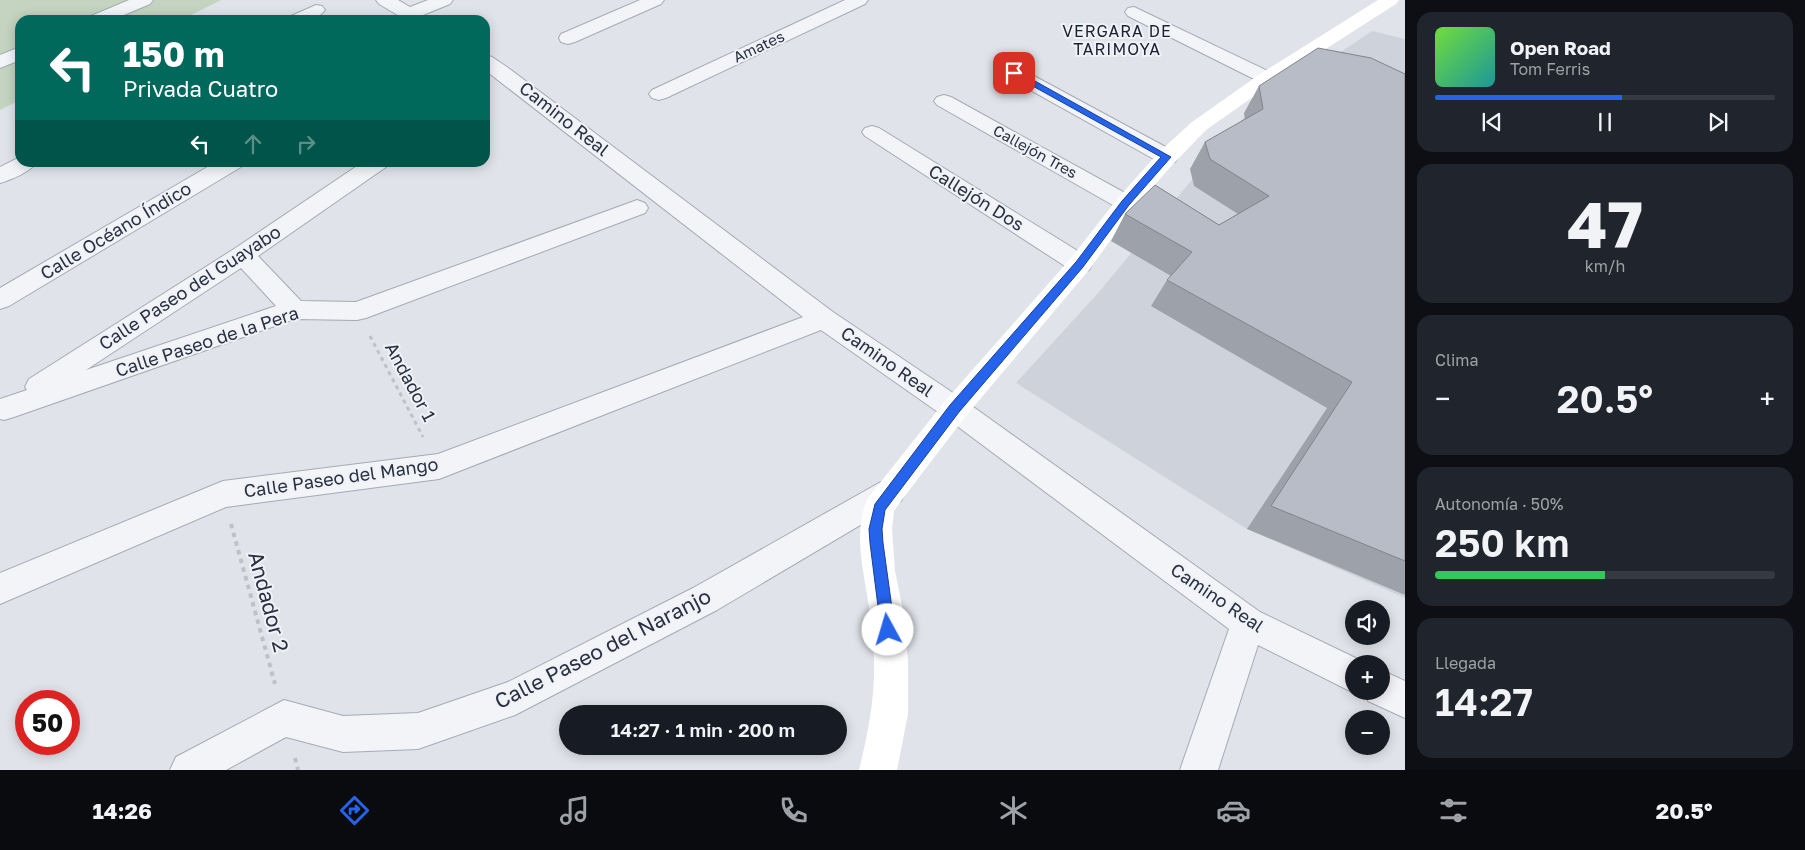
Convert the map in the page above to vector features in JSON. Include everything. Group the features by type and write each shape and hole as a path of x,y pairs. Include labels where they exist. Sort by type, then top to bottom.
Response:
{"main road":[{"path":"878,770 890,714 891,662 887,615 879,570 876,529 879,508 954,409 1080,264 1126,203 1167,157 1199,126 1267,78 1390,0"}],"street":[{"path":"109,15 144,0"},
{"path":"385,0 411,15"},
{"path":"418,15 444,0"},
{"path":"568,38 655,0"},
{"name":"Amates","path":"659,94 859,0"},
{"path":"306,15 316,10"},
{"path":"1134,12 1267,78"},
{"path":"0,62 15,55"},
{"name":"Camino Real","path":"490,64 824,319 954,409 1248,623 1345,671"},
{"path":"1014,73 1167,157"},
{"name":"Callejón Tres","path":"944,101 1126,203"},
{"name":"Callejón Dos","path":"872,132 1080,264"},
{"path":"0,176 17,167"},
{"name":"Calle Océano Índico","path":"0,300 224,167"},
{"name":"Calle Paseo del Guayabo","path":"2,411 243,255 371,167"},
{"name":"Calle Paseo de la Pera","path":"2,411 294,310 357,311 637,208"},
{"path":"243,255 294,310"},
{"name":"Calle Paseo del Mango","path":"0,589 223,494 439,466 824,319"},
{"name":"Calle Paseo del Naranjo","path":"284,718 343,734 418,731 515,697 705,599 890,492"},
{"path":"1199,770 1248,623"},
{"path":"1390,692 1405,700"},
{"path":"189,770 284,718"}],"path":[{"name":"Andador 1","path":"357,311 439,466"},
{"name":"Andador 2","path":"223,494 284,718"}],"shaded area":[{"path":"1372,31 1405,39 1405,598 1247,529 1016,383 1099,292 1244,117"}],"green space":[{"path":"0,0 221,0 191,15 15,15 15,102 0,110"}],"building":[{"path":"1318,48 1371,58 1405,74 1405,561 1271,506 1352,382 1167,280 1192,252 1125,214 1155,185 1219,225 1269,196 1210,159 1205,142 1263,109 1259,86"}],"district":[{"name":"VERGARA DE TARIMOYA","path":"1117,40"}],"route":[{"path":"888,630 877,543 876,529 879,508 954,409 1080,264 1126,203 1167,157 1014,73"}]}
